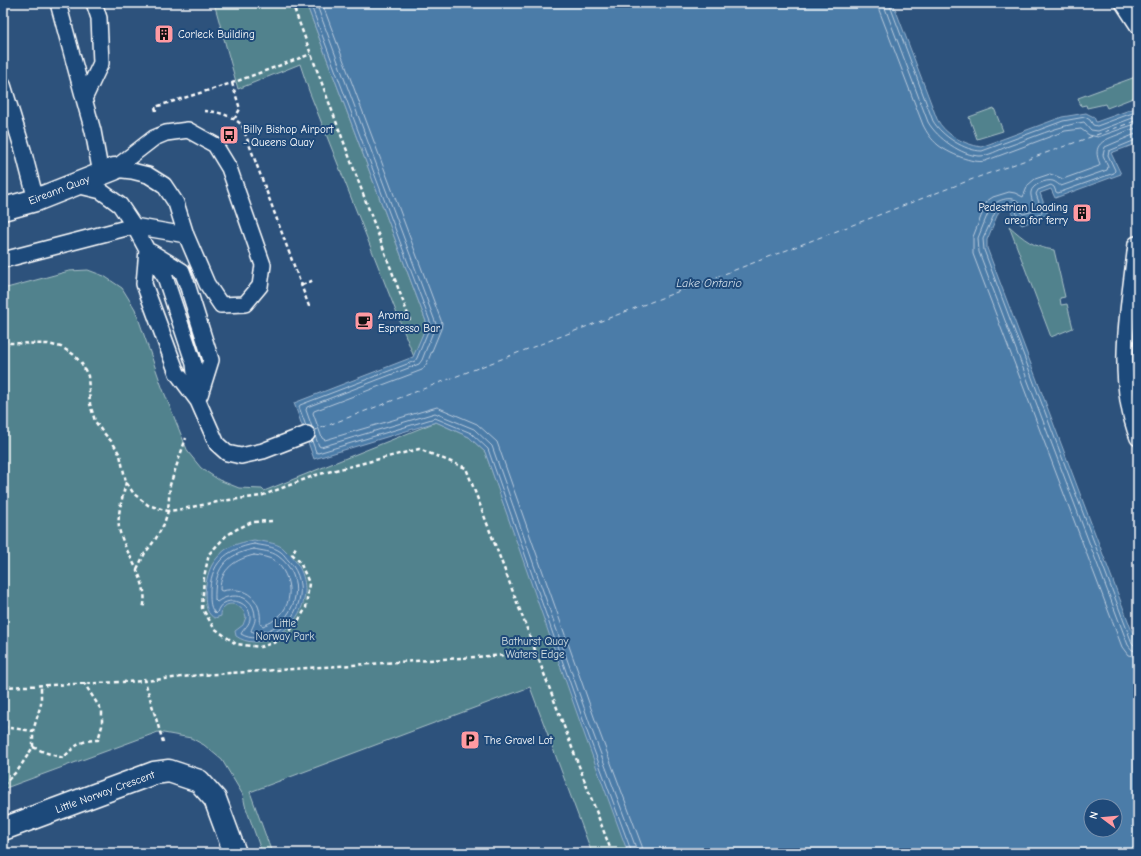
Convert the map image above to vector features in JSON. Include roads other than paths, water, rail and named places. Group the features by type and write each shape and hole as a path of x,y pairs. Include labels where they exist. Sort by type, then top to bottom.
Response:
{"street":[{"name":"Eireann Quay","path":"3,209 36,200 108,171"},
{"name":"Little Norway Crescent","path":"3,829 154,773 169,771 199,781 215,799 235,853"}],"lane":[{"path":"58,3 84,99 108,171"},
{"path":"84,99 101,63 99,18 94,3"},
{"path":"1123,3 1138,26"},
{"path":"3,85 23,150 36,200"},
{"path":"188,130 216,145 229,168 263,265 260,286 245,304 221,305 207,284 186,235 176,203 164,186 148,175 132,171 108,171 154,138 166,133 188,130"},
{"path":"76,185 101,191 120,205 165,277 194,364 198,401"},
{"path":"3,260 134,226 186,235"},
{"path":"1136,244 1129,297 1125,347 1127,399 1138,438"},
{"path":"147,250 144,284 176,373 198,401 217,444 227,453 241,456 263,451 307,434"}],"water":[{"name":"Lake Ontario","path":"306,3 893,3 940,125 950,134 968,144 981,147 1062,117 1086,113 1094,117 1096,122 1138,107 1138,143 1111,153 1121,174 1055,198 1051,189 1040,193 1048,215 1022,225 1013,217 1011,207 999,211 987,240 987,248 1138,647 1138,853 628,853 585,736 485,452 469,437 436,422 314,459 294,403 413,357 427,324"},
{"path":"254,540 273,543 280,546 292,557 300,568 304,580 305,591 299,614 292,623 282,632 271,638 254,642 240,639 236,636 235,631 243,625 246,617 245,613 239,607 228,604 222,610 221,616 215,618 210,615 207,609 205,595 209,572 215,560 225,550 232,546"}],"place":[{"name":"Corleck Building","path":"164,34"},
{"name":"Billy Bishop Airport - Queens Quay","path":"229,135"},
{"name":"Pedestrian Loading area for ferry","path":"1082,213"},
{"name":"Aroma Espresso Bar","path":"364,321"},
{"name":"The Gravel Lot","path":"470,740"}],"park label":[{"name":"Little Norway Park","path":"285,629"},
{"name":"Bathurst Quay Waters Edge","path":"535,647"}]}
